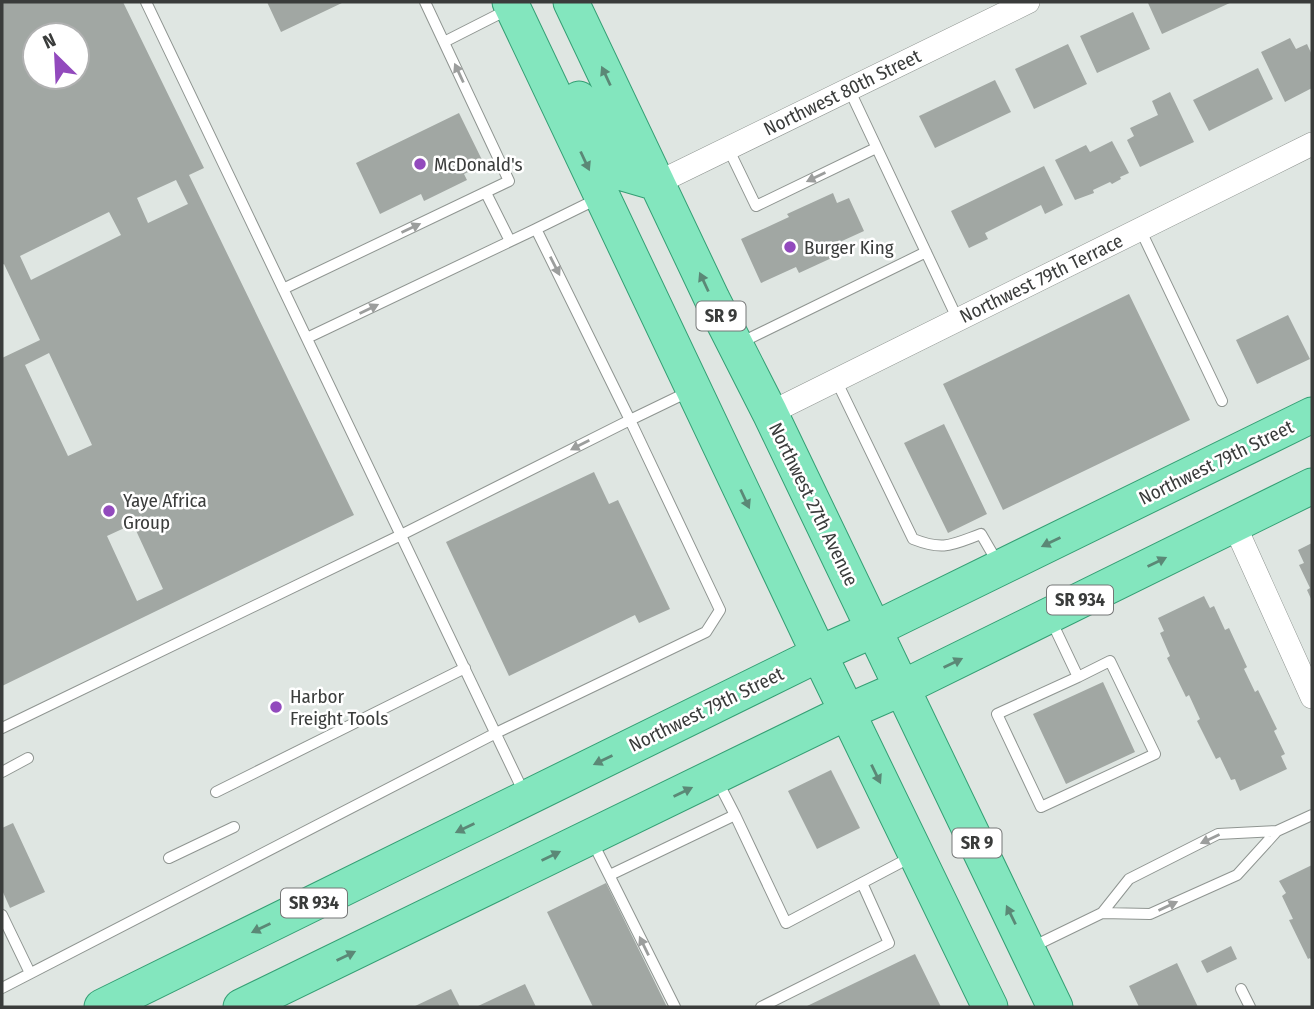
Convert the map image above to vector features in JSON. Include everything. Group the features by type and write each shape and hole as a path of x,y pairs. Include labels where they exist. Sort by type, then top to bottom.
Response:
{"main road":[{"name":"Northwest 27th Avenue","path":"571,2 712,299 875,629 1027,949 1047,1004"},
{"path":"514,9 550,48 618,168 626,174 657,183"},
{"name":"SR 9","path":"514,9 846,712 990,1007"},
{"name":"Northwest 79th Street","path":"102,1007 1312,415"},
{"name":"SR 934","path":"241,1007 846,712 902,688 1312,486"}],"street":[{"name":"Northwest 80th Street","path":"657,183 1028,2"},
{"name":"Northwest 79th Terrace","path":"770,413 1312,144"},
{"path":"1234,524 1312,697"}],"lane":[{"path":"146,2 527,798"},
{"path":"283,289 509,181 425,2"},
{"path":"444,42 514,9"},
{"path":"849,89 958,320"},
{"path":"728,148 756,206 876,148"},
{"path":"486,193 510,242"},
{"path":"307,338 602,197"},
{"path":"2,988 496,733 706,632 720,610 536,229"},
{"path":"1140,229 1222,401"},
{"path":"736,345 926,252"},
{"path":"836,380 913,538 932,546 951,546 981,534 1000,567"},
{"path":"2,728 401,535 693,389"},
{"path":"1049,616 1078,677"},
{"path":"1110,661 1155,754 1041,807 997,714 1078,677 1110,661"},
{"path":"216,792 465,668"},
{"path":"2,772 29,758"},
{"path":"715,776 786,923 916,855"},
{"path":"610,875 734,815"},
{"path":"1102,914 1129,878 1218,834 1277,831 1312,815"},
{"path":"169,858 234,827"},
{"path":"1027,949 1102,914 1150,914 1237,875 1277,831"},
{"path":"590,837 675,1007"},
{"path":"761,1007 889,943 862,883"},
{"path":"2,915 30,973"},
{"path":"1241,989 1250,1007"}],"building":[{"path":"2,2 123,2 204,168 189,175 354,515 2,686 2,358 40,340 4,264 2,265","holes":["176,180 188,204 148,223 137,198","109,212 121,235 31,280 20,256","49,353 92,445 68,456 25,365","133,524 163,589 137,601 107,536"]},
{"path":"267,2 344,2 281,32"},
{"path":"1232,2 1162,34 1148,3"},
{"path":"1133,12 1150,49 1097,73 1080,36"},
{"path":"1290,38 1296,49 1307,44 1312,55 1312,88 1285,102 1261,52"},
{"path":"1068,44 1087,84 1034,109 1015,69"},
{"path":"1258,68 1273,99 1209,131 1193,100"},
{"path":"995,80 1011,112 935,148 919,116"},
{"path":"1170,92 1194,142 1140,167 1127,140 1134,136 1130,128 1158,115 1152,101"},
{"name":"McDonald's","path":"459,113 484,164 464,174 467,180 424,201 421,194 380,214 356,163"},
{"path":"1112,141 1129,173 1112,184 1110,182 1093,190 1094,193 1075,200 1055,160 1086,145 1090,152"},
{"path":"1044,166 1063,205 1045,214 1041,205 985,233 988,239 969,248 951,211"},
{"path":"833,193 837,203 849,198 864,231 831,246 836,256 799,273 796,267 761,283 741,239"},
{"path":"1129,294 1190,420 1003,510 943,384"},
{"path":"1288,315 1310,359 1257,384 1236,340"},
{"path":"944,424 987,514 948,533 904,443"},
{"path":"594,472 609,504 618,500 670,609 639,623 635,615 509,676 446,542"},
{"path":"1312,543 1312,601 1307,590 1310,588 1299,565 1304,563 1298,550"},
{"path":"1204,596 1210,608 1214,606 1225,630 1229,628 1247,667 1244,669 1255,692 1258,690 1277,729 1274,731 1285,754 1281,756 1287,769 1240,791 1235,779 1231,780 1220,757 1216,759 1197,721 1200,719 1189,695 1186,697 1167,658 1170,656 1160,633 1164,631 1158,618"},
{"path":"1103,682 1135,752 1066,784 1033,714"},
{"path":"831,770 860,828 817,849 788,791"},
{"path":"13,823 45,892 10,908 2,890 2,828"},
{"path":"1312,865 1312,961 1308,959 1289,920 1293,919 1282,896 1286,893 1279,881"},
{"path":"606,883 667,1007 593,1007 547,912"},
{"path":"1231,946 1237,959 1207,973 1201,961"},
{"path":"915,954 941,1007 805,1007"},
{"path":"1177,963 1198,1007 1139,1007 1129,986"},
{"path":"525,984 536,1007 476,1007"},
{"path":"451,989 460,1007 413,1007"}],"place":[{"name":"McDonald's","path":"420,164"},
{"name":"Burger King","path":"790,247"},
{"name":"Yaye Africa Group","path":"109,511"},
{"name":"Harbor Freight Tools","path":"276,707"}]}
